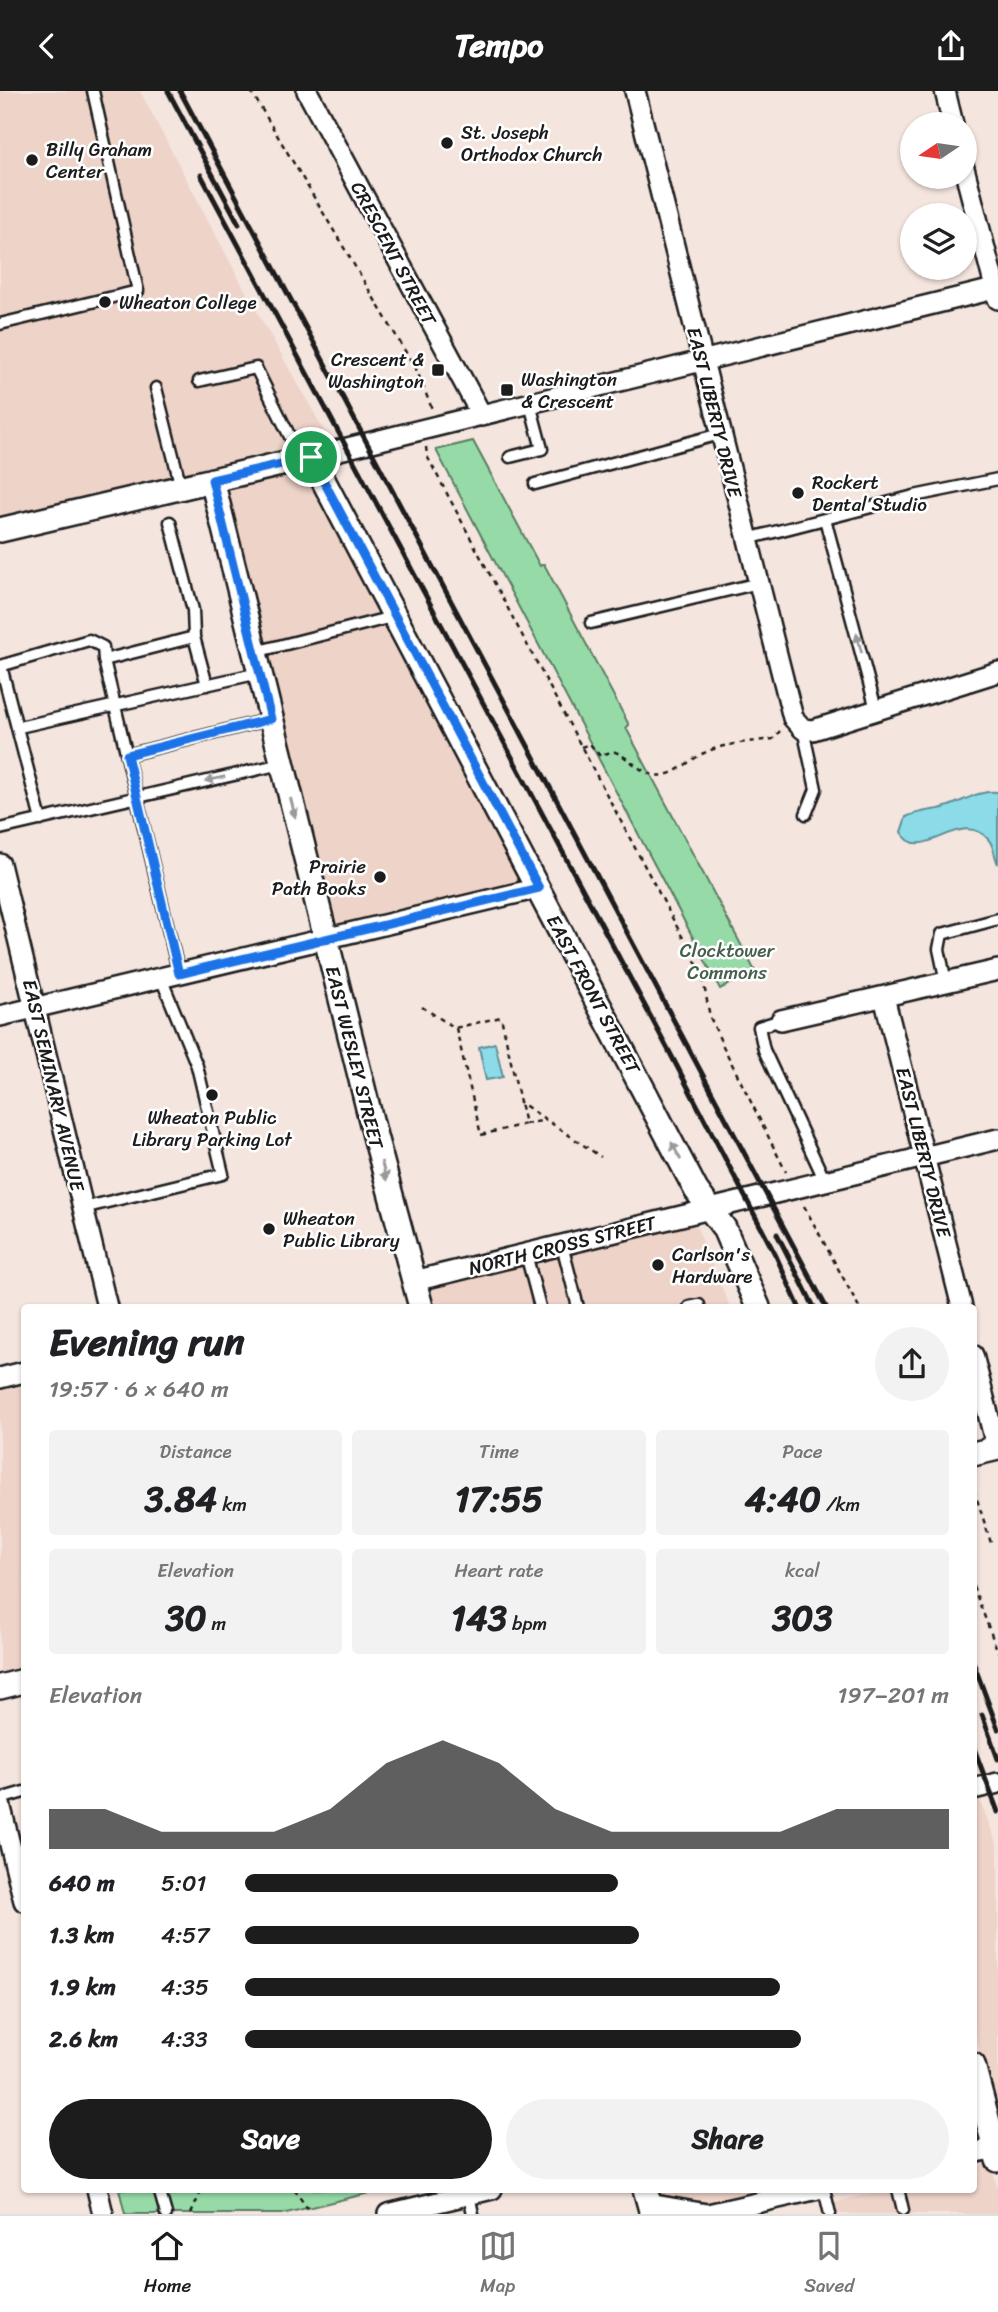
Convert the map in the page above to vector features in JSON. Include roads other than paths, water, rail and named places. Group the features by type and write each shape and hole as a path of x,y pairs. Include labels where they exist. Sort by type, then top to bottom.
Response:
{"street":[{"name":"CRESCENT STREET","path":"307,91 482,416"},
{"name":"EAST LIBERTY DRIVE","path":"635,91 747,539 798,724"},
{"path":"945,91 950,112"},
{"path":"0,530 482,416 702,360 997,292 970,189"},
{"name":"EAST FRONT STREET","path":"306,458 396,616 691,1180 727,1234 757,1304"},
{"name":"EAST WESLEY STREET","path":"212,480 420,1304"},
{"path":"798,724 813,730 998,673"},
{"name":"EAST SEMINARY AVENUE","path":"0,864 106,1304"},
{"path":"0,1016 539,888"},
{"path":"781,1020 998,970"},
{"name":"EAST LIBERTY DRIVE","path":"884,997 961,1304"},
{"name":"NORTH CROSS STREET","path":"414,1281 998,1139"},
{"path":"977,1371 997,1450 977,1453"},
{"path":"0,1378 21,1373"},
{"path":"0,1687 21,1682"},
{"path":"977,1788 998,1783"},
{"path":"0,1801 21,1888"},
{"path":"977,2084 991,2152"},
{"path":"98,2193 103,2214"},
{"path":"388,2214 434,2196 471,2204 486,2193"},
{"path":"649,2202 707,2214 800,2193"}],"lane":[{"path":"0,324 138,291 93,91"},
{"path":"199,381 256,368 306,458"},
{"path":"156,388 181,488"},
{"path":"510,457 542,449 530,404"},
{"path":"535,484 720,434"},
{"path":"747,539 998,479"},
{"path":"825,519 876,709"},
{"path":"170,522 193,610 194,637 207,685"},
{"path":"591,623 759,583"},
{"path":"19,727 207,685 257,662 396,616"},
{"path":"104,660 194,637"},
{"path":"41,820 1,666 89,640 103,647 137,797 170,976 197,1066 223,1174 83,1208"},
{"path":"127,755 271,719"},
{"path":"798,724 816,789 806,814"},
{"path":"0,829 282,763"},
{"path":"946,982 939,949 942,935 998,919"},
{"path":"781,1020 759,1027 764,1050 825,1181"},
{"path":"562,1245 577,1304"},
{"path":"526,1254 539,1304"},
{"path":"0,1801 21,1793"},
{"path":"160,2193 166,2214"},
{"path":"825,2193 830,2214"},
{"path":"899,2193 903,2210"}],"water":[{"path":"998,792 998,864 990,841 977,831 965,829 919,843 909,841 901,832 906,817 910,815 946,807 975,795"},
{"path":"495,1043 503,1077 486,1080 479,1047"}],"railway":[{"path":"168,91 239,224"},
{"path":"180,91 824,1304"},
{"path":"201,175 669,1051 776,1256 798,1304"},
{"path":"777,1234 812,1304"},
{"path":"977,1673 998,1729"},
{"path":"982,1715 998,1759"},
{"path":"977,1757 998,1812"}],"place":[{"name":"St. Joseph Orthodox Church","path":"447,143"},
{"name":"Billy Graham Center","path":"32,160"},
{"name":"Wheaton College","path":"105,302"},
{"name":"Crescent & Washington","path":"438,370"},
{"name":"Washington & Crescent","path":"507,390"},
{"name":"Rockert Dental Studio","path":"798,493"},
{"name":"Prairie Path Books","path":"380,877"},
{"name":"Wheaton Public Library Parking Lot","path":"212,1095"},
{"name":"Wheaton Public Library","path":"269,1229"},
{"name":"Carlson's Hardware","path":"658,1265"}],"park label":[{"name":"Clocktower Commons","path":"727,961"}]}
